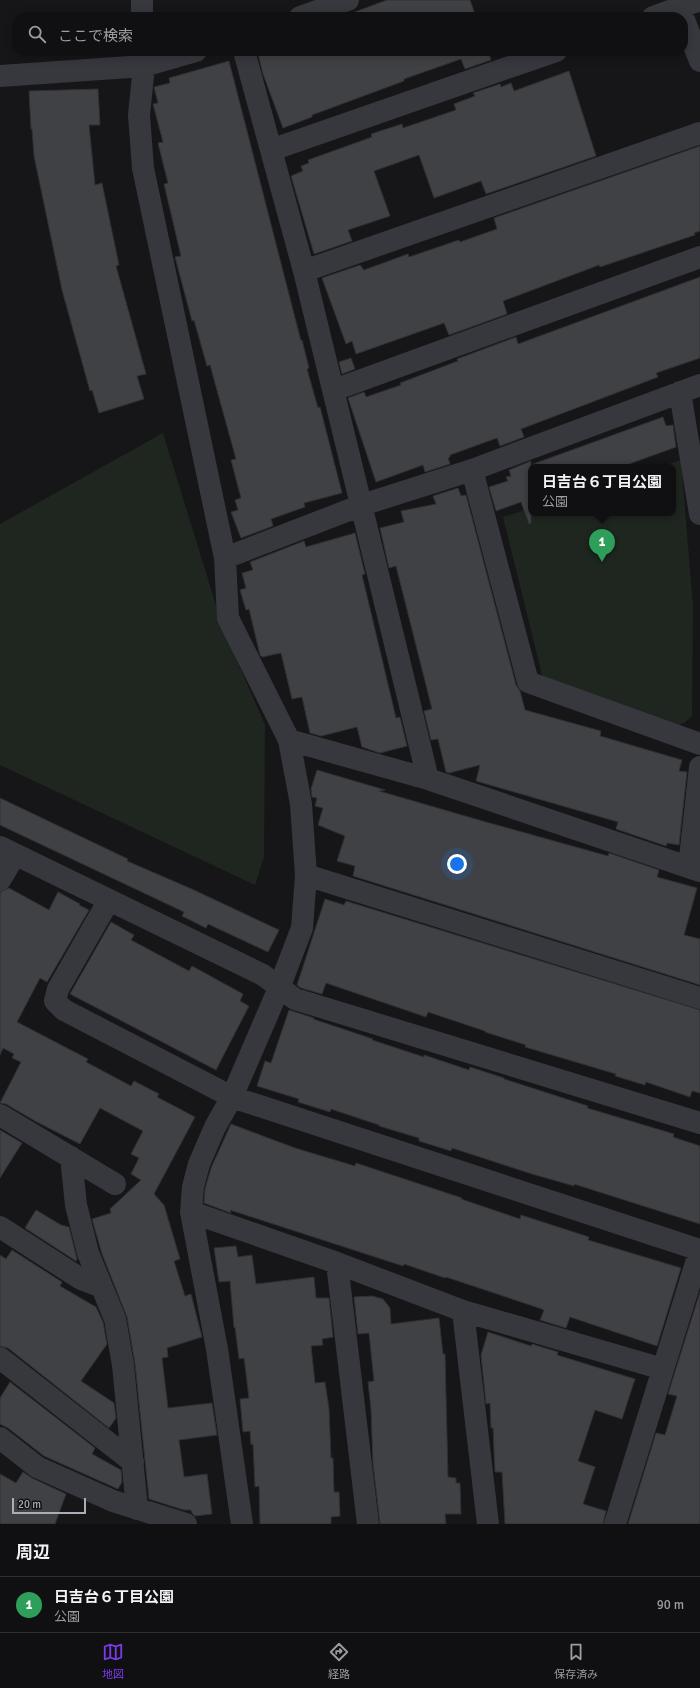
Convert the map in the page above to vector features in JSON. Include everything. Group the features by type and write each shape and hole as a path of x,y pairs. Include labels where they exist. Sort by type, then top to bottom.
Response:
{"street":[{"path":"142,0 142,12"},
{"path":"314,12 348,0"},
{"path":"681,10 700,0"},
{"path":"688,29 700,61"},
{"path":"0,76 159,56"},
{"path":"245,56 304,271 428,779"},
{"path":"271,150 542,56"},
{"path":"144,58 139,115 143,168 225,558 228,618 289,740 301,804 306,875 302,928 279,988 232,1097 215,1127 193,1186 191,1212 217,1349 242,1524"},
{"path":"304,271 700,133"},
{"path":"334,390 700,257"},
{"path":"225,558 362,505 472,470 690,389 700,514"},
{"path":"472,470 528,682 700,744"},
{"path":"289,740 428,779 694,869 700,766"},
{"path":"0,880 7,851 263,975 295,999 700,1123"},
{"path":"306,875 700,998"},
{"path":"109,900 58,989 55,1001 64,1010 232,1097 700,1250 615,1524"},
{"path":"0,1115 115,1184"},
{"path":"71,1157 76,1205 88,1252 115,1319 123,1365 137,1509"},
{"path":"191,1212 463,1311 663,1369"},
{"path":"0,1227 80,1279 102,1287"},
{"path":"337,1264 368,1524"},
{"path":"463,1311 488,1524"},
{"path":"0,1358 133,1462"},
{"path":"0,1438 37,1467 113,1501 172,1518 186,1524"}],"shaded area":[{"path":"163,433 224,631 265,725 264,857 255,885 0,765 0,524"},
{"path":"681,460 693,606 692,716 684,723 677,725 550,684 542,675 503,517 528,509 528,516 676,516 676,464 669,464"}],"building":[{"path":"387,0 470,0 474,12 355,12"},
{"path":"258,56 490,56 491,60 465,69 461,59 404,79 404,81 312,115 312,117 283,128 263,74"},
{"path":"229,61 301,341 302,340 309,368 307,369 318,408 320,407 342,493 304,503 305,507 271,519 273,526 241,538 231,512 238,510 235,500 241,498 231,460 236,459 210,365 207,366 194,320 192,321 175,257 181,256 164,184 168,183 158,143 163,142 153,104 158,103 154,87 170,83 169,78"},
{"path":"569,71 596,156 486,194 481,181 434,198 419,155 374,171 390,216 348,230 352,241 314,254 291,176 303,171 301,166 309,163 308,160 372,137 371,134 402,124 403,128 456,110 454,104 475,96 473,93 500,84 501,87 511,83 514,91"},
{"path":"98,89 100,125 89,125 95,185 102,183 119,265 116,266 146,374 137,376 144,399 99,413 92,390 90,391 62,290 34,156 29,91"},
{"path":"700,146 700,231 694,233 695,235 600,267 599,265 503,301 507,314 449,335 444,323 356,354 352,341 346,344 322,278 360,265 364,270 408,254 409,257 459,240 460,242 497,229 494,218"},
{"path":"700,277 700,358 656,373 658,377 521,429 524,437 500,446 497,438 450,455 448,458 450,464 425,472 423,465 376,482 348,398 364,392 366,397 401,385 400,383 458,361 457,359 516,337 518,344"},
{"path":"351,358 355,369 342,374 339,362"},
{"path":"663,417 666,426 673,425 676,447 629,464 533,464"},
{"path":"531,461 531,464 528,464 528,516 531,516 531,523 529,524 521,502 496,511 489,487 508,481 506,477 511,476 509,470"},
{"path":"458,488 461,496 466,495 516,685 520,691 525,710 601,731 600,736 682,760 679,771 687,772 679,845 667,843 666,846 616,829 618,822 476,781 480,765 449,773 446,772 438,739 431,740 424,711 432,709 396,566 389,568 380,528 404,522 401,511 436,504 433,496"},
{"path":"355,533 365,574 362,575 396,718 400,717 407,746 380,753 362,747 357,727 321,736 310,733 302,697 292,699 281,653 262,657 260,655 249,609 246,610 240,590 246,588 242,573 253,570 250,562 304,541 306,547"},
{"path":"317,770 385,790 379,791 479,820 608,856 609,853 659,870 657,877 697,888 684,935 700,939 700,985 353,876 355,866 337,861 345,836 318,825 323,808 315,806 317,798 312,797 311,789"},
{"path":"0,798 128,859 127,861 194,890 279,930 268,952 208,924 206,928 182,916 184,912 0,825"},
{"path":"9,888 49,910 58,892 89,910 47,982 40,978 17,1022 88,1059 86,1062 131,1086 134,1081 159,1094 157,1097 195,1117 154,1194 164,1205 180,1259 174,1261 185,1296 191,1294 202,1337 167,1348 168,1357 162,1358 168,1408 212,1403 217,1435 179,1440 184,1477 207,1474 212,1514 195,1516 191,1510 184,1510 149,1499 135,1364 127,1317 102,1254 92,1219 111,1213 110,1209 141,1180 131,1174 139,1158 131,1154 143,1131 100,1108 80,1144 6,1104 0,1103 21,1062 12,1058 14,1054 3,1048 0,1055 0,892"},
{"path":"325,899 344,905 346,901 700,1010 700,1093 692,1091 690,1097 646,1082 645,1085 615,1076 616,1074 525,1047 526,1045 428,1012 426,1017 326,983 322,994 301,988 297,985"},
{"path":"111,922 134,935 131,940 189,971 192,966 243,994 240,1001 249,1006 216,1070 70,994"},
{"path":"289,1010 424,1057 424,1055 469,1070 470,1067 588,1106 587,1108 674,1134 673,1137 700,1146 700,1224 574,1184 574,1186 532,1174 452,1148 451,1151 419,1141 419,1138 331,1109 330,1112 298,1102 299,1099 257,1086 265,1061 271,1063"},
{"path":"231,1124 295,1148 355,1166 356,1163 520,1219 521,1215 589,1237 588,1240 681,1268 657,1346 570,1317 566,1328 540,1320 544,1310 539,1308 446,1277 445,1278 404,1264 403,1266 230,1210 231,1213 204,1203 205,1189 211,1168"},
{"path":"0,1130 22,1143 0,1178"},
{"path":"36,1210 61,1225 69,1227 77,1259 76,1261 25,1228"},
{"path":"236,1246 238,1257 252,1255 256,1284 314,1277 316,1298 329,1298 333,1337 322,1339 323,1345 311,1346 315,1383 325,1382 329,1409 334,1492 339,1492 340,1516 331,1517 331,1524 260,1524 259,1486 255,1487 253,1444 251,1445 250,1431 243,1432 240,1399 249,1398 244,1358 239,1359 235,1327 234,1328 230,1281 219,1282 214,1248"},
{"path":"12,1250 62,1282 60,1286 96,1307 103,1322 107,1344 81,1381 114,1403 116,1418 109,1428 8,1348 0,1346 0,1255 6,1259"},
{"path":"700,1292 700,1524 628,1524 656,1433 665,1435 677,1396 668,1394"},
{"path":"372,1296 383,1299 390,1308 391,1324 439,1318 443,1354 445,1354 448,1477 456,1478 456,1483 460,1483 461,1514 445,1514 446,1524 380,1524 373,1464 371,1409 368,1382 374,1381 369,1333 358,1334 354,1297"},
{"path":"488,1332 531,1346 532,1344 558,1352 557,1355 635,1379 622,1419 595,1410 578,1461 595,1467 583,1504 606,1511 603,1524 505,1524 502,1472 495,1472 493,1428 491,1428 490,1403 486,1404 481,1355"},
{"path":"10,1382 95,1448 92,1454 121,1470 122,1482 118,1489 44,1456 8,1428 0,1424 0,1398"},
{"path":"23,1472 32,1478 66,1494 55,1524 0,1524 0,1474 16,1483"}],"place":[{"name":"日吉台６丁目公園","path":"602,562"}]}
